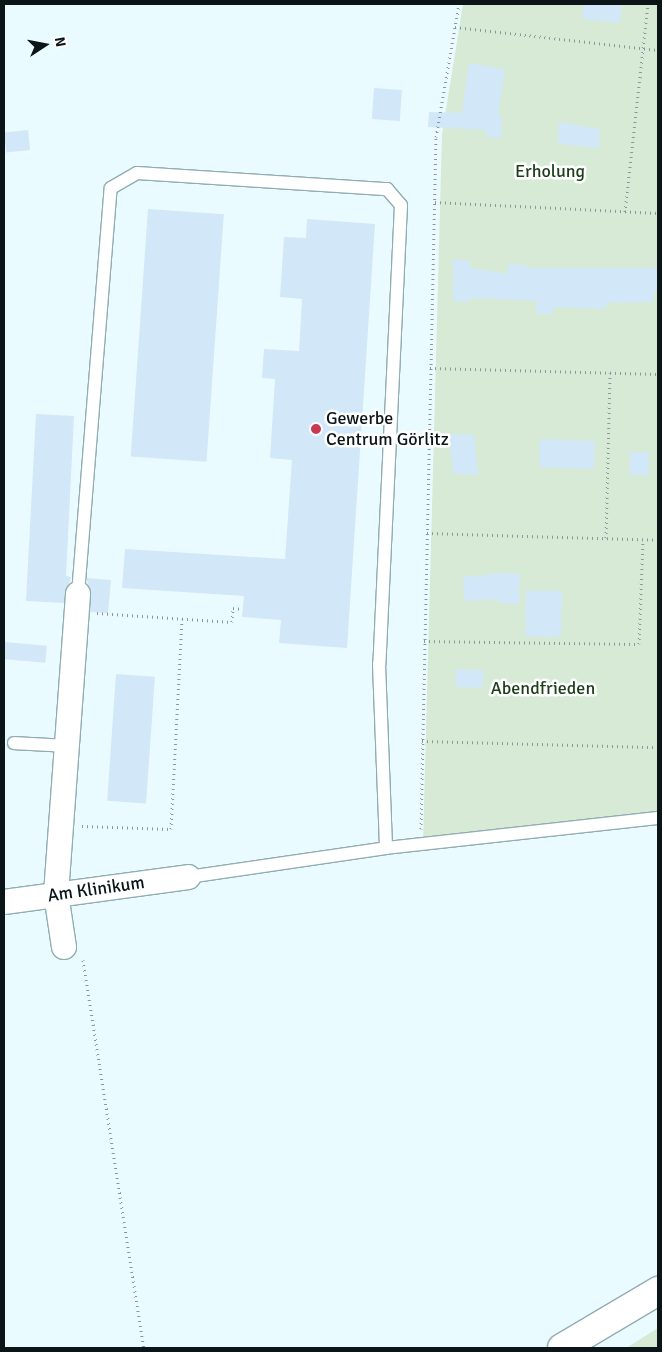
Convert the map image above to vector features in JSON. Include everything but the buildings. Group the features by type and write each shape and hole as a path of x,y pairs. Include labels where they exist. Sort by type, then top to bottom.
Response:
{"street":[{"path":"73,949 56,894 78,603"},
{"name":"Am Klinikum","path":"4,902 188,877"},
{"path":"562,1348 658,1291"}],"lane":[{"path":"78,603 111,188 137,173 387,189 400,205 379,664 386,848"},
{"path":"14,743 67,746"},
{"path":"188,877 386,848 658,818"}],"path":[{"path":"421,844 436,137 459,4"},
{"path":"625,212 648,4"},
{"path":"455,27 658,50"},
{"path":"435,202 658,213"},
{"path":"430,368 658,374"},
{"path":"606,538 610,373"},
{"path":"427,534 658,540"},
{"path":"424,641 638,644 643,540"},
{"path":"78,603 182,619 232,622 233,608 242,609"},
{"path":"61,825 170,829 182,619"},
{"path":"422,741 658,747"},
{"path":"73,949 106,1088 144,1348"}],"green space":[{"name":"Abendfrieden","path":"463,4 658,4 658,817 423,842 442,134"},
{"path":"658,1328 658,1348 626,1348"}],"place":[{"name":"Gewerbe Centrum Görlitz","path":"316,429"}],"park label":[{"name":"Erholung","path":"550,171"}]}
